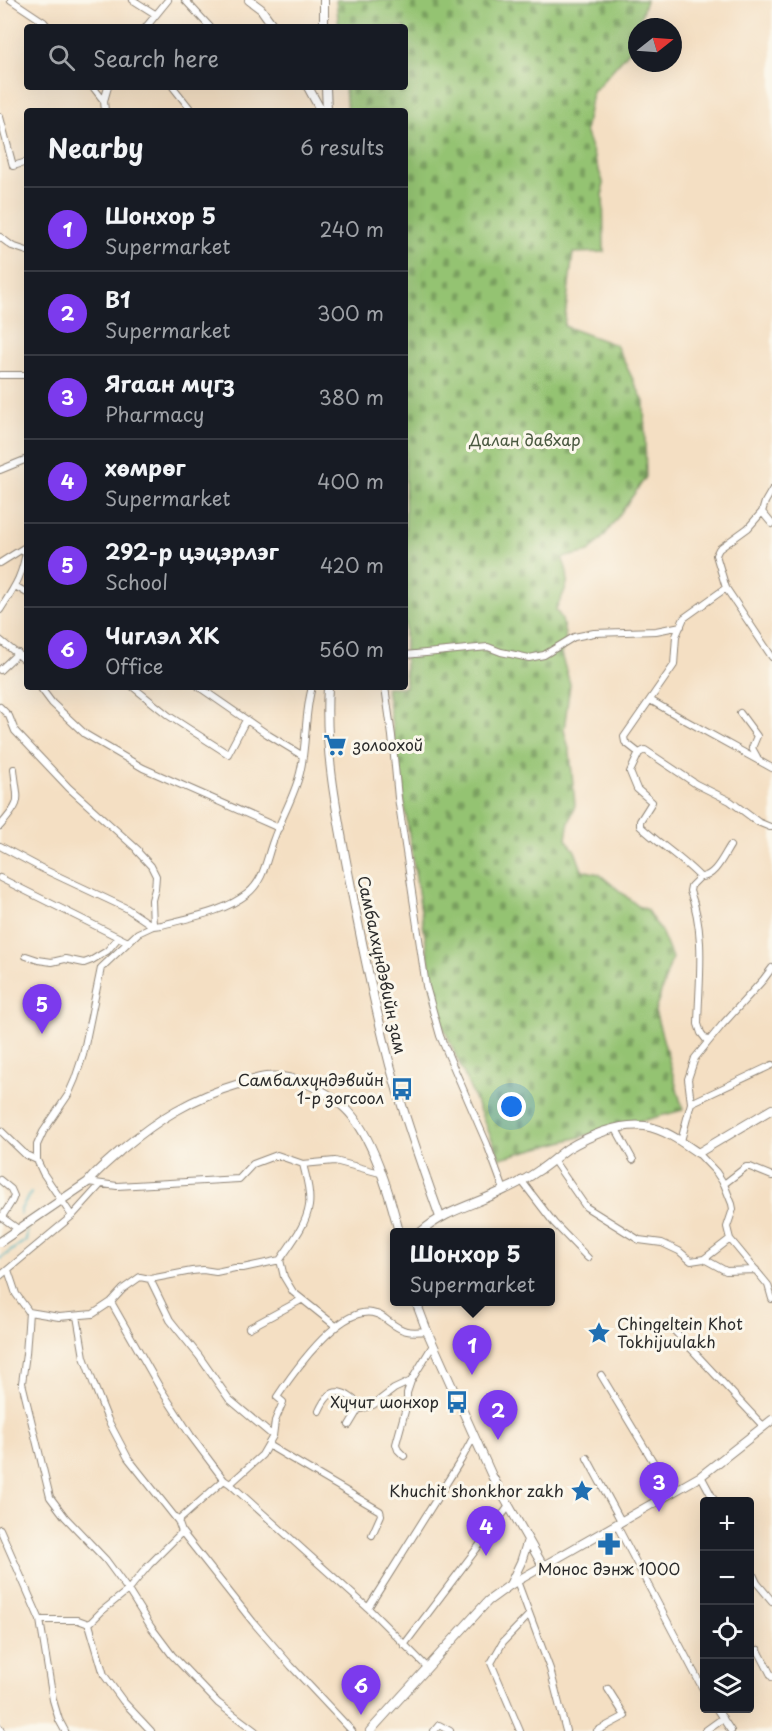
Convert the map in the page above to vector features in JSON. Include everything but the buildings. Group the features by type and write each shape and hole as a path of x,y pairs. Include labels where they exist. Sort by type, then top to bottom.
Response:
{"main road":[{"path":"370,1731 488,1601 514,1583 701,1476 772,1420"}],"street":[{"path":"11,0 46,24"},
{"path":"133,0 155,14"},
{"path":"148,24 168,0"},
{"path":"185,0 207,24"},
{"path":"249,0 261,9 272,24"},
{"path":"324,0 324,24"},
{"path":"95,90 104,101"},
{"path":"105,108 107,90"},
{"path":"175,90 190,108"},
{"path":"310,90 319,108"},
{"path":"326,90 327,108"},
{"path":"0,117 14,165 24,163"},
{"path":"0,237 12,246 24,250"},
{"path":"0,375 24,375"},
{"path":"0,470 24,460"},
{"path":"772,490 762,512 748,528 719,549 716,555 726,588 772,657"},
{"path":"762,512 772,524"},
{"path":"0,562 24,548"},
{"path":"0,609 24,568"},
{"path":"15,586 24,591"},
{"path":"639,753 625,742 624,737 674,665 676,636 684,618 726,588"},
{"path":"408,655 488,647 530,658 544,655 574,637 594,633 657,631 681,626"},
{"path":"0,640 24,659"},
{"path":"0,670 18,653"},
{"path":"42,690 52,703 85,734 143,768 279,828"},
{"path":"137,690 169,716 228,754 246,720"},
{"path":"203,690 303,756"},
{"path":"72,1216 43,1173 37,1160 36,1149 38,1142 68,1095 79,1068 101,968 138,933 153,926 224,908 246,894 260,879 297,786 303,756 307,706 311,690"},
{"name":"Самбалхүндэвийн зам","path":"328,690 327,724 330,768 363,948 396,1085 440,1217"},
{"path":"386,690 398,798 426,986 440,1036 504,1190"},
{"path":"650,700 772,768"},
{"path":"0,707 9,716 15,731 69,788 138,850 136,851 151,866 156,876 152,900 153,926"},
{"path":"740,713 757,736 752,748 759,760"},
{"path":"700,877 685,861 658,843 640,826 640,820 652,802 637,789 630,772 639,753 645,750 696,784 730,801 758,822 772,827"},
{"path":"0,826 16,807 18,792 14,769"},
{"path":"0,846 126,908 153,926"},
{"path":"708,1042 701,1034 698,1024 701,946 695,903 690,891 691,886 700,877 710,875 730,846"},
{"path":"0,878 128,942"},
{"path":"26,957 52,962 65,959 84,963 107,951 118,938"},
{"path":"681,1141 691,1103 688,1079 695,1058 772,968"},
{"path":"691,1103 772,1065"},
{"path":"0,1242 88,1182 97,1170 142,1132 180,1107 225,1088 266,1077 283,1078 325,1093 352,1115 363,1133 380,1173 397,1228"},
{"path":"698,1153 772,1109"},
{"path":"427,1228 440,1217 504,1190 585,1140 626,1126 646,1126 681,1141 698,1153 716,1172 724,1184 733,1209 727,1227 730,1239 770,1285 772,1299"},
{"path":"616,1129 633,1160"},
{"path":"0,1130 26,1155 37,1160"},
{"path":"88,1182 117,1186 239,1179 254,1164 277,1155 303,1164 335,1161 380,1173"},
{"path":"554,1161 586,1207 639,1240 662,1243 680,1251 691,1261 704,1259 730,1239"},
{"path":"29,1312 59,1317 93,1314 140,1277 150,1279 203,1270 216,1272 235,1268 243,1269 280,1260 301,1228 309,1206 308,1185 303,1164"},
{"path":"724,1184 746,1167 772,1176"},
{"path":"0,1180 14,1196 1,1216 18,1229"},
{"path":"521,1180 554,1223 588,1258"},
{"path":"0,1276 72,1216 101,1184"},
{"path":"704,1259 726,1271 756,1270"},
{"path":"280,1260 284,1277 293,1292 337,1327"},
{"path":"8,1270 16,1293 29,1312 22,1383 50,1497 64,1517 106,1560 151,1628 172,1655 218,1703 255,1731"},
{"path":"150,1279 170,1320 230,1399 273,1436"},
{"path":"249,1328 302,1300"},
{"path":"111,1302 166,1397 191,1436 224,1480 368,1608 427,1667"},
{"path":"418,1306 492,1476 543,1566"},
{"path":"230,1484 262,1455 273,1436 275,1421 283,1402 277,1397 296,1369 322,1338 351,1318 368,1312 380,1315 405,1332 427,1330"},
{"path":"77,1316 84,1357 94,1385 108,1420 128,1458 178,1521 182,1532 253,1622 352,1731"},
{"path":"668,1324 764,1427"},
{"path":"404,1456 396,1444 407,1404 407,1393 411,1381 434,1345"},
{"path":"602,1375 672,1493"},
{"path":"349,1425 358,1410 373,1406 394,1389 411,1381"},
{"path":"319,1411 329,1394 344,1392 364,1408"},
{"path":"368,1608 474,1436"},
{"path":"268,1445 380,1511 381,1515 372,1535"},
{"path":"587,1458 700,1680"},
{"path":"701,1476 712,1497"},
{"path":"178,1521 224,1480"},
{"path":"404,1645 509,1506"},
{"path":"0,1529 40,1620 53,1700 65,1731"},
{"path":"89,1624 128,1590 182,1532"},
{"path":"528,1540 514,1583 530,1615 550,1670 566,1731"},
{"path":"754,1577 772,1601"},
{"path":"520,1731 490,1663 503,1642 530,1615"},
{"path":"40,1620 78,1620 89,1624"},
{"path":"89,1624 104,1675 123,1701 151,1731"},
{"path":"758,1650 772,1677"},
{"path":"597,1731 624,1716 608,1689"},
{"path":"720,1713 731,1731"},
{"path":"705,1731 723,1718"},
{"path":"434,1731 439,1725 450,1731"}],"green space":[{"name":"Далан давхар","path":"336,0 646,0 640,18 628,18 628,52 592,93 585,131 603,182 604,252 573,253 564,326 616,345 644,402 646,477 605,535 589,552 562,558 568,579 556,609 562,620 566,640 561,654 570,684 564,730 570,753 575,805 566,839 575,851 582,870 599,874 638,906 646,909 661,931 672,958 655,1011 683,1110 500,1158 440,1019 435,1000 386,690 408,690 408,108 347,108 345,90 408,90 408,24 339,24"}],"waterway":[{"path":"21,1214 21,1209 31,1193"},
{"path":"0,1259 26,1240 27,1231"}],"place":[{"name":"золоохой","path":"335,745"},
{"name":"292-р цэцэрлэг","path":"42,1034"},
{"name":"Самбалхүндэвийн 1-р зогсоол","path":"402,1089"},
{"name":"Chingeltein Khot Tokhijuulakh","path":"599,1333"},
{"name":"Шонхор 5","path":"472,1375"},
{"name":"Хүчит шонхор","path":"457,1402"},
{"name":"В1","path":"498,1440"},
{"name":"Khuchit shonkhor zakh","path":"582,1491"},
{"name":"Ягаан мүгз","path":"659,1512"},
{"name":"Монос дэнж 1000","path":"609,1544"},
{"name":"хөмрөг","path":"486,1556"},
{"name":"Чиглэл ХК","path":"361,1715"}]}
